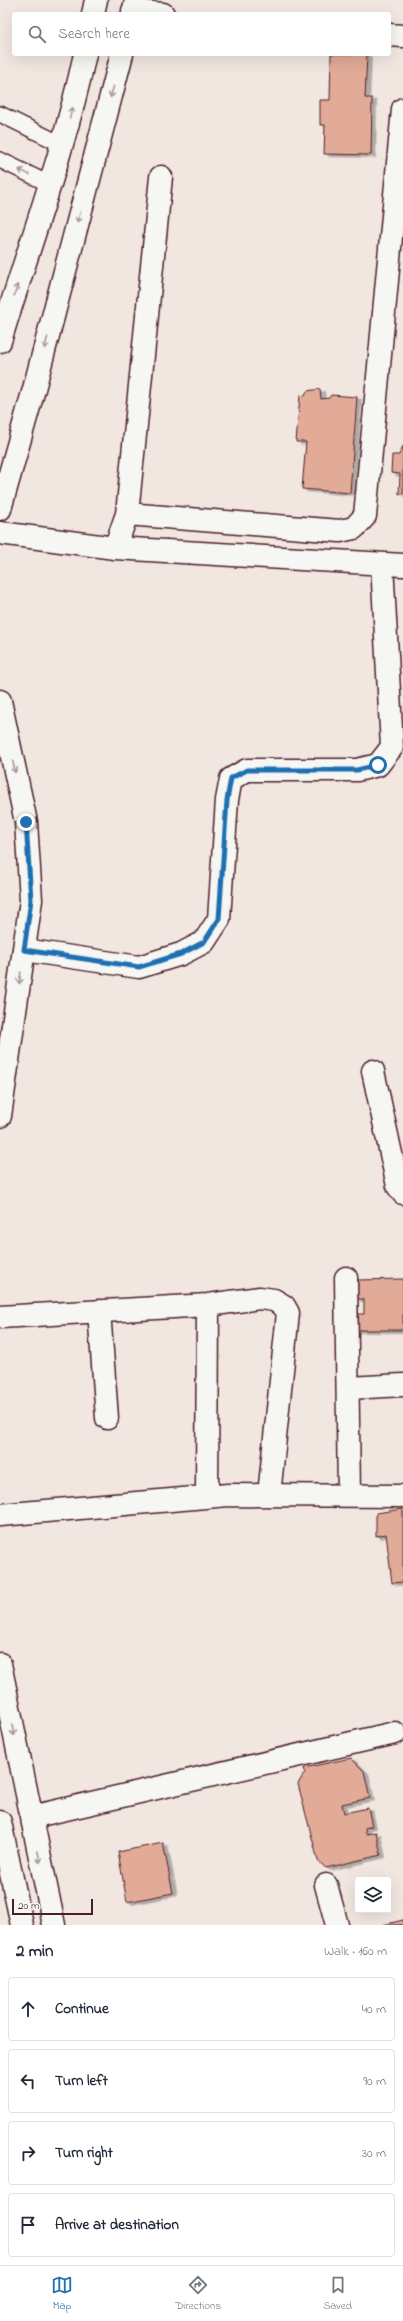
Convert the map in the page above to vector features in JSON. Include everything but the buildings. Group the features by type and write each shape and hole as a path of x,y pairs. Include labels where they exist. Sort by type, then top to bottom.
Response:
{"street":[{"path":"93,12 96,0"},
{"path":"134,8 153,12"},
{"path":"391,35 403,36"},
{"path":"0,341 49,184 63,145 85,56"},
{"path":"0,510 34,389 121,56"},
{"path":"127,514 340,531 354,528 365,516 403,109"},
{"path":"116,548 127,514 161,176"},
{"path":"0,533 116,548 393,565 392,746 378,765 357,770 247,770 231,778 227,800 219,919 204,942 181,954 139,967 24,950"},
{"path":"0,701 26,822 31,900 0,1116"},
{"path":"373,1071 398,1186 403,1193"},
{"path":"346,1278 349,1388 348,1496"},
{"path":"0,1317 208,1305 260,1298 274,1300 284,1306 288,1313 269,1495"},
{"path":"207,1497 208,1305"},
{"path":"99,1311 107,1418"},
{"path":"349,1388 403,1384"},
{"path":"0,1514 207,1497 269,1495 403,1496"},
{"path":"0,1664 54,1925"},
{"path":"31,1817 395,1733"},
{"path":"0,1822 22,1925"},
{"path":"326,1885 337,1925"}],"lane":[{"path":"0,114 63,145"},
{"path":"0,160 49,184"}],"route":[{"path":"26,822 31,900 24,950 139,967 181,954 204,942 219,919 227,800 231,778 247,770 357,770 378,765"}]}
